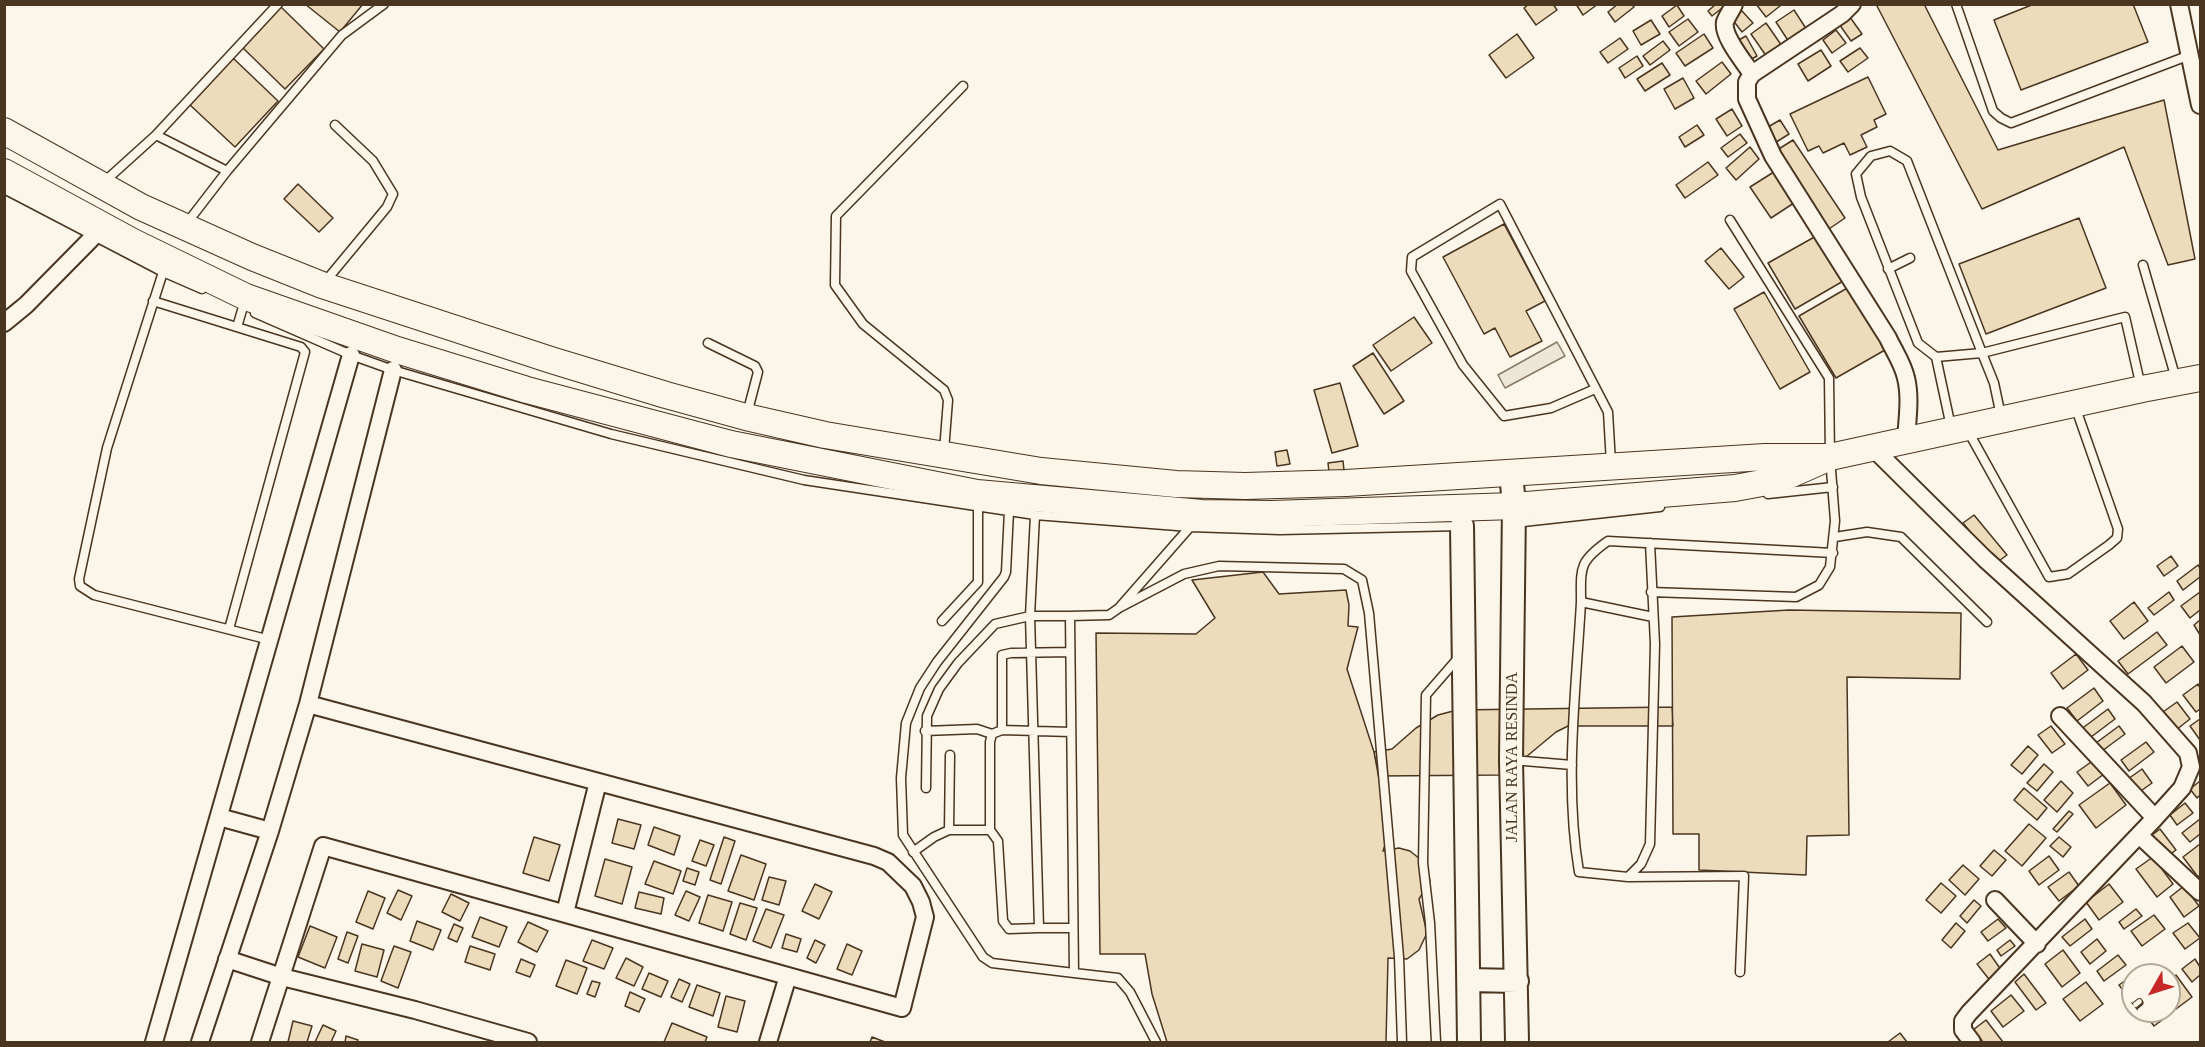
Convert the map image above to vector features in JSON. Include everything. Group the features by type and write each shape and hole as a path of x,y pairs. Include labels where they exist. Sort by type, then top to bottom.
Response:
{"main road":[{"path":"4,131 100,186 184,227 322,285 551,360 746,417 825,435 1041,471 1176,484 1245,486 1346,483 1765,457 1830,457 2189,380"},
{"path":"4,172 133,242 246,297 397,350 527,390 731,444 977,493 1191,513 1514,515 1735,488 1778,480 1830,457"}],"street":[{"path":"1734,4 1725,26 1728,36 1752,74"},
{"path":"1852,4 1842,14 1752,74 1747,82 1747,99 1773,156 1888,338 1901,365 1908,393 1906,441"},
{"path":"2179,4 2200,105"},
{"path":"4,323 26,305 94,236"},
{"path":"154,1042 351,355"},
{"path":"200,1042 270,831 308,704 393,370"},
{"path":"1874,449 1985,560 2144,703 2188,753 2192,767 2182,788 1964,1021 1963,1030 1972,1042"},
{"name":"JALAN RAYA RESINDA","path":"1511,472 1514,515 1511,760 1518,1042"},
{"path":"1462,526 1469,1042"},
{"path":"260,1042 323,846 902,1008 925,917 913,886 893,866 874,856 308,704"},
{"path":"2060,717 2155,818"},
{"path":"564,913 598,782"},
{"path":"219,817 270,831"},
{"path":"2139,835 2200,892"},
{"path":"1995,900 2037,944"},
{"path":"227,959 282,977 415,1010 528,1042"},
{"path":"768,1042 788,976"},
{"path":"1469,980 1517,981"}],"lane":[{"path":"100,186 156,135 278,4"},
{"path":"184,227 227,171 342,35 384,4"},
{"path":"1956,4 1994,111 2011,123 2190,55"},
{"path":"944,456 948,400 944,390 863,324 835,285 836,216 963,86"},
{"path":"322,285 387,207 393,194 373,161 335,125"},
{"path":"156,135 227,171"},
{"path":"2001,419 1994,383 1907,161 1890,151 1871,156 1856,174 1872,227 1918,343 1936,357 1959,429 2049,577 2068,574 2117,538 2118,529 2074,403"},
{"path":"4,189 163,272 213,294"},
{"path":"1595,389 1551,408 1504,416 1463,365 1411,271 1412,257 1500,204 1608,412 1611,467"},
{"path":"1651,592 1796,597 1819,585 1830,567 1833,553 1835,537 1830,457 1829,378 1730,220"},
{"path":"1888,269 1910,258"},
{"path":"2143,264 2189,380"},
{"path":"163,272 107,448 79,579 80,586 94,595 271,640"},
{"path":"153,301 301,346 305,352 229,629"},
{"path":"233,303 351,355 393,370 611,434 804,480 1035,515 1190,527 1280,530 1462,526"},
{"path":"237,327 243,307"},
{"path":"1936,357 1982,353 2125,317 2142,389"},
{"path":"708,343 755,366 758,372 746,417"},
{"path":"1762,495 1833,487"},
{"path":"942,621 978,582 978,506"},
{"path":"1514,515 1667,506"},
{"path":"1009,511 1004,577 937,662 920,688 906,723 901,778 903,835 983,957 992,963 1118,978 1130,992 1156,1042"},
{"path":"1035,515 1030,616 1039,928"},
{"path":"1119,608 1190,527"},
{"path":"1835,537 1867,532 1901,537 1987,622"},
{"path":"1740,972 1744,876 1628,877 1579,872 1573,837 1572,765 1581,569 1591,553 1608,541 1833,553"},
{"path":"1628,877 1641,864 1650,844 1655,644 1650,543"},
{"path":"926,788 927,716 939,689 970,649 995,624 1030,616 1109,615 1184,574 1219,566 1344,569 1362,580 1369,613 1399,957 1402,1042"},
{"path":"1581,602 1653,618"},
{"path":"1071,616 1074,973"},
{"path":"1436,1042 1430,923 1424,863 1426,695 1465,650"},
{"path":"1002,730 1002,655 1070,652"},
{"path":"926,731 977,729 993,734 1002,730 1071,732"},
{"path":"993,734 990,758 990,831 999,841 1005,926 1009,929 1073,928"},
{"path":"949,830 950,755"},
{"path":"1511,760 1572,765"},
{"path":"913,852 934,837 949,830 990,831"}],"shaded area":[{"path":"1557,342 1565,356 1505,388 1498,375"}],"building":[{"path":"305,4 363,4 340,32"},
{"path":"1529,4 1553,4 1557,10 1536,25 1524,8"},
{"path":"1576,4 1598,4 1583,15"},
{"path":"1618,4 1632,4 1634,7 1615,22 1608,12"},
{"path":"1716,4 1726,5 1712,16 1708,11"},
{"path":"1756,4 1779,4 1780,6 1766,17"},
{"path":"1876,4 1924,4 1998,150 2164,100 2195,259 2168,265 2124,147 1982,209"},
{"path":"2034,4 2133,4 2148,42 2021,90 1994,20"},
{"path":"1677,5 1684,16 1669,27 1662,16"},
{"path":"280,6 324,49 285,89 241,46"},
{"path":"1794,10 1807,30 1789,42 1776,22"},
{"path":"1742,11 1753,23 1742,32 1732,19"},
{"path":"1847,13 1862,34 1851,41 1837,21"},
{"path":"1688,19 1698,32 1679,46 1669,32"},
{"path":"1651,20 1660,34 1641,45 1633,31"},
{"path":"1766,23 1782,46 1767,57 1751,34"},
{"path":"1836,30 1846,43 1832,53 1823,40"},
{"path":"1517,34 1534,58 1506,78 1489,55"},
{"path":"1704,34 1713,48 1685,66 1676,53"},
{"path":"1746,36 1757,56 1748,61 1737,41"},
{"path":"1620,38 1628,49 1608,63 1600,52"},
{"path":"1663,41 1670,50 1650,65 1643,56"},
{"path":"1860,48 1868,58 1848,72 1840,61"},
{"path":"1821,50 1831,66 1808,81 1798,64"},
{"path":"1637,56 1643,66 1625,78 1619,68"},
{"path":"233,58 278,101 235,147 190,105"},
{"path":"1722,62 1731,74 1706,94 1696,81"},
{"path":"1662,63 1670,75 1645,91 1637,79"},
{"path":"1868,77 1886,114 1874,120 1877,127 1861,135 1867,147 1850,155 1844,143 1823,153 1819,146 1808,151 1790,114"},
{"path":"1683,78 1694,98 1675,109 1664,89"},
{"path":"1732,109 1742,126 1727,136 1716,119"},
{"path":"1780,120 1789,134 1770,146 1761,131"},
{"path":"1697,125 1704,135 1685,147 1679,137"},
{"path":"1740,134 1747,143 1728,157 1721,148"},
{"path":"1793,140 1845,218 1826,231 1774,152"},
{"path":"1750,147 1759,159 1736,180 1726,168"},
{"path":"1708,162 1718,175 1685,198 1676,185"},
{"path":"1777,170 1797,201 1771,218 1750,187"},
{"path":"298,184 333,218 319,232 284,199"},
{"path":"2079,218 2106,288 1986,334 1959,264"},
{"path":"1504,224 1545,301 1526,311 1542,341 1510,357 1495,328 1484,334 1443,257"},
{"path":"1818,235 1845,280 1795,309 1768,263"},
{"path":"1721,248 1744,277 1729,289 1705,261"},
{"path":"1849,287 1885,350 1836,378 1799,316"},
{"path":"1764,292 1810,372 1780,389 1734,309"},
{"path":"1414,317 1432,343 1391,371 1373,345"},
{"path":"1373,353 1404,401 1384,414 1353,366"},
{"path":"1340,383 1358,446 1332,453 1314,390"},
{"path":"1287,450 1290,464 1277,466 1275,452"},
{"path":"1343,461 1344,470 1329,472 1328,463"},
{"path":"1974,515 2007,555 1996,563 1963,523"},
{"path":"2171,556 2178,566 2164,576 2157,566"},
{"path":"2198,565 2200,577 2183,590 2177,581"},
{"path":"1263,572 1279,594 1346,590 1349,605 1348,626 1358,627 1347,669 1374,752 1383,800 1387,839 1383,851 1399,848 1410,851 1420,859 1429,876 1430,882 1419,899 1427,933 1419,950 1407,959 1388,958 1386,1042 1167,1042 1152,994 1145,954 1100,954 1096,633 1196,634 1215,618 1192,580"},
{"path":"2169,592 2174,600 2154,615 2148,608"},
{"path":"2200,592 2200,610 2190,618 2181,606"},
{"path":"2134,602 2148,621 2124,639 2110,621"},
{"path":"1789,610 1961,613 1960,679 1847,677 1849,835 1807,836 1806,875 1699,870 1699,834 1673,834 1672,617"},
{"path":"2200,620 2200,635 2194,625"},
{"path":"2157,632 2167,645 2128,674 2118,661"},
{"path":"2182,646 2194,662 2166,683 2154,667"},
{"path":"2076,654 2088,670 2063,689 2051,673"},
{"path":"2198,684 2200,709 2196,712 2183,695"},
{"path":"2094,688 2103,701 2077,721 2067,708"},
{"path":"2177,702 2190,719 2176,730 2163,712"},
{"path":"1672,707 1673,726 1568,726 1556,732 1514,767 1499,775 1379,776 1374,752 1392,749 1416,728 1438,715 1457,710"},
{"path":"2108,709 2115,719 2087,740 2080,730"},
{"path":"2200,719 2200,740 2190,726"},
{"path":"2051,726 2065,744 2052,753 2038,735"},
{"path":"2119,726 2125,734 2102,751 2096,743"},
{"path":"2146,742 2154,752 2129,771 2121,760"},
{"path":"2028,746 2038,755 2022,774 2011,765"},
{"path":"2094,760 2104,774 2088,786 2077,772"},
{"path":"2044,764 2053,772 2037,791 2027,783"},
{"path":"2142,769 2152,783 2138,793 2128,779"},
{"path":"2061,781 2073,793 2057,812 2044,800"},
{"path":"2200,781 2200,795 2197,798 2190,789"},
{"path":"2110,783 2126,805 2096,828 2079,805"},
{"path":"2024,788 2047,808 2037,820 2014,800"},
{"path":"2185,803 2193,813 2177,825 2170,815"},
{"path":"2069,811 2073,814 2057,832 2053,829"},
{"path":"618,819 641,825 634,849 612,843"},
{"path":"2200,819 2200,834 2190,842 2182,833"},
{"path":"2029,824 2046,838 2022,866 2005,851"},
{"path":"654,827 680,836 674,855 648,845"},
{"path":"2160,829 2176,850 2168,856 2152,835"},
{"path":"534,837 560,845 549,881 523,873"},
{"path":"724,837 735,841 721,884 710,880"},
{"path":"2059,837 2071,847 2063,857 2050,846"},
{"path":"700,840 714,845 706,866 692,861"},
{"path":"2200,844 2200,875 2198,877 2183,857"},
{"path":"1994,850 2006,860 1992,876 1980,866"},
{"path":"741,855 766,864 754,900 728,891"},
{"path":"2049,856 2059,870 2039,885 2029,871"},
{"path":"2153,857 2173,884 2157,897 2136,869"},
{"path":"605,859 632,867 622,904 595,896"},
{"path":"654,861 681,871 673,894 645,884"},
{"path":"1963,865 1979,879 1965,895 1949,880"},
{"path":"687,868 699,872 695,885 683,881"},
{"path":"2069,872 2079,886 2059,901 2048,887"},
{"path":"769,877 786,881 779,905 762,900"},
{"path":"1941,883 1956,896 1941,913 1926,900"},
{"path":"815,884 832,892 819,919 802,911"},
{"path":"2109,884 2123,902 2099,920 2086,902"},
{"path":"2184,886 2199,906 2184,917 2170,897"},
{"path":"398,890 412,896 401,920 387,913"},
{"path":"368,891 385,898 373,929 356,922"},
{"path":"686,891 700,897 689,921 675,915"},
{"path":"639,892 664,898 661,914 635,908"},
{"path":"451,894 469,903 460,921 442,912"},
{"path":"708,895 732,902 723,931 699,923"},
{"path":"1974,900 1981,906 1967,923 1960,916"},
{"path":"740,903 757,908 746,940 730,934"},
{"path":"766,909 784,915 771,948 753,941"},
{"path":"2136,909 2142,916 2124,929 2119,922"},
{"path":"2154,915 2165,929 2142,946 2131,931"},
{"path":"480,917 507,927 499,947 472,937"},
{"path":"1998,919 2006,928 1988,941 1981,932"},
{"path":"2085,919 2092,929 2070,946 2062,937"},
{"path":"417,921 441,930 433,950 410,941"},
{"path":"528,922 548,931 537,952 518,942"},
{"path":"1956,923 1965,931 1951,948 1942,940"},
{"path":"2188,923 2200,938 2185,949 2173,933"},
{"path":"454,924 463,928 457,942 448,938"},
{"path":"310,926 337,937 325,968 298,957"},
{"path":"347,932 358,936 348,963 338,959"},
{"path":"786,934 801,939 797,952 782,948"},
{"path":"2097,939 2106,951 2090,964 2081,952"},
{"path":"592,940 613,948 604,969 583,961"},
{"path":"815,940 825,945 816,963 807,958"},
{"path":"2010,940 2015,946 2001,956 1997,950"},
{"path":"362,944 384,950 377,977 355,971"},
{"path":"847,944 862,951 852,975 837,969"},
{"path":"394,946 411,952 398,988 381,981"},
{"path":"470,946 495,954 490,970 465,962"},
{"path":"2063,950 2080,973 2062,987 2045,964"},
{"path":"1990,954 2004,974 1992,983 1977,964"},
{"path":"2118,955 2124,963 2121,963 2121,969 2104,981 2097,971"},
{"path":"626,958 643,967 634,986 616,978"},
{"path":"521,959 535,965 530,977 516,972"},
{"path":"2195,959 2200,967 2200,975 2192,982 2182,969"},
{"path":"566,960 587,968 577,994 556,986"},
{"path":"649,973 668,981 661,997 642,989"},
{"path":"2024,974 2046,1003 2036,1010 2015,982"},
{"path":"679,979 690,984 682,1002 671,997"},
{"path":"592,981 600,983 595,997 587,994"},
{"path":"2086,982 2103,1004 2080,1021 2063,999"},
{"path":"2181,982 2192,997 2181,1005"},
{"path":"697,985 720,993 713,1016 689,1007"},
{"path":"630,992 645,999 639,1012 625,1006"},
{"path":"2011,995 2024,1011 2003,1027 1991,1011"},
{"path":"726,996 745,1001 737,1032 718,1027"},
{"path":"1986,1020 2003,1042 1983,1042 1973,1030"},
{"path":"293,1021 312,1026 307,1042 288,1042"},
{"path":"672,1023 707,1037 705,1042 664,1042"},
{"path":"323,1025 336,1031 331,1042 315,1042"},
{"path":"1900,1033 1907,1042 1888,1042"},
{"path":"346,1036 358,1040 357,1042 345,1042"},
{"path":"872,1037 885,1042 870,1042"}]}
